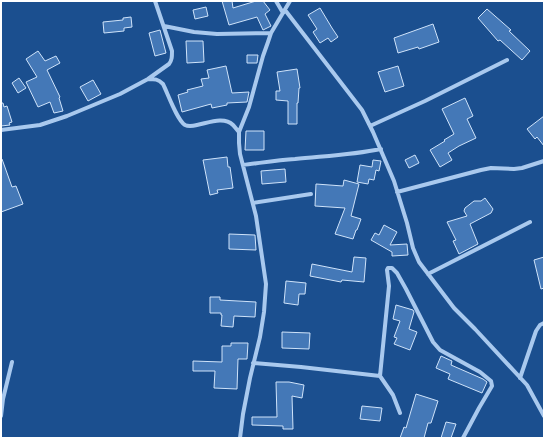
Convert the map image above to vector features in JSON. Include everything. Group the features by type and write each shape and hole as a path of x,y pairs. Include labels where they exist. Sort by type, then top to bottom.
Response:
{"street":[{"path":"1,130 40,125 67,116 120,94 148,79 168,64 171,61 172,51 155,1"},
{"path":"276,1 362,110 381,149 397,192 419,262 454,308 527,385 544,416"},
{"path":"240,438 243,414 264,312 266,284 256,216 243,164 239,143 239,132 249,107 271,33 290,1"},
{"path":"164,26 194,32 217,34 271,33"},
{"path":"370,126 425,101 507,60"},
{"path":"148,79 159,80 163,84 177,116 185,125 190,126 214,121 225,121 233,125 239,132"},
{"path":"243,164 342,155 381,149"},
{"path":"397,192 481,170 491,168 522,168 544,161"},
{"path":"253,203 311,194"},
{"path":"428,274 530,222"},
{"path":"400,413 393,395 380,376 389,286 388,268 392,268 397,273 433,342 440,350 474,368 491,381 492,386 463,438"},
{"path":"520,378 536,331 540,325 544,323"},
{"path":"1,416 3,399 12,362"},
{"path":"253,363 316,368 380,376"}],"building":[{"path":"222,1 232,1 233,8 256,1 263,1 270,10 265,14 271,26 263,30 257,17 229,25"},
{"path":"206,7 208,16 195,19 193,10"},
{"path":"320,8 338,37 331,42 328,38 320,43 313,32 317,29 308,15"},
{"path":"487,9 511,30 509,31 530,51 522,60 500,40 498,41 478,18"},
{"path":"131,17 132,27 124,28 124,31 104,33 103,22 123,20 123,18"},
{"path":"433,24 439,42 419,49 418,47 398,53 394,38"},
{"path":"160,30 166,53 155,56 149,33"},
{"path":"186,41 203,41 204,62 187,63"},
{"path":"38,51 45,61 56,56 60,63 47,70 60,97 63,111 54,113 50,102 38,107 26,82 37,77 26,59"},
{"path":"247,55 258,55 257,63 247,63"},
{"path":"226,66 232,93 249,92 247,102 227,103 227,105 212,108 211,104 182,112 178,95 188,92 187,90 203,86 201,79 209,78 207,70"},
{"path":"398,66 404,86 385,92 378,72"},
{"path":"297,69 300,88 297,103 297,124 288,124 288,101 276,100 276,91 280,91 277,72"},
{"path":"19,78 26,88 18,93 12,83"},
{"path":"93,80 101,94 88,101 80,87"},
{"path":"465,98 473,116 467,119 476,138 448,153 452,160 440,167 430,150 454,134 442,109"},
{"path":"1,103 3,103 4,107 7,106 12,122 9,123 10,125 1,126"},
{"path":"544,116 544,146 537,137 535,139 527,129"},
{"path":"246,131 264,131 264,150 245,150"},
{"path":"415,155 419,163 409,168 405,160"},
{"path":"227,157 233,188 217,190 218,193 210,195 203,160"},
{"path":"2,159 12,187 16,186 23,204 1,212 1,160"},
{"path":"373,160 381,161 379,171 376,170 374,180 369,179 368,184 357,182 360,165 372,167"},
{"path":"285,169 286,182 262,184 261,171"},
{"path":"344,180 359,184 351,216 361,219 353,239 335,234 345,208 315,206 316,184 343,186"},
{"path":"485,198 493,209 491,213 470,224 478,244 459,254 453,241 456,240 447,222 467,216 464,211 465,208 474,201 481,201"},
{"path":"384,225 397,232 390,245 407,244 408,255 392,256 392,252 371,240 375,233 379,235"},
{"path":"229,234 255,235 256,250 229,249"},
{"path":"354,257 366,258 364,282 342,280 341,282 310,276 312,264 352,272"},
{"path":"544,257 544,288 541,289 534,260"},
{"path":"286,281 306,283 305,294 299,294 298,305 284,303"},
{"path":"210,297 220,297 220,300 256,302 255,317 234,316 233,327 221,326 221,313 210,313"},
{"path":"396,305 413,310 414,312 409,329 417,332 410,350 394,344 397,338 394,337 400,321 393,319"},
{"path":"282,332 310,333 309,349 282,348"},
{"path":"231,343 248,343 247,359 238,359 237,389 214,388 215,371 193,371 193,361 222,362 222,346 231,346"},
{"path":"441,356 452,361 451,365 487,382 482,393 448,379 450,374 436,368"},
{"path":"276,382 289,382 304,385 302,398 292,396 293,429 283,429 283,426 252,425 252,417 277,417"},
{"path":"416,394 438,401 431,423 428,423 424,438 400,438 404,427 406,428"},
{"path":"362,406 382,408 380,421 360,419"},
{"path":"446,422 456,424 451,438 441,438"}]}
